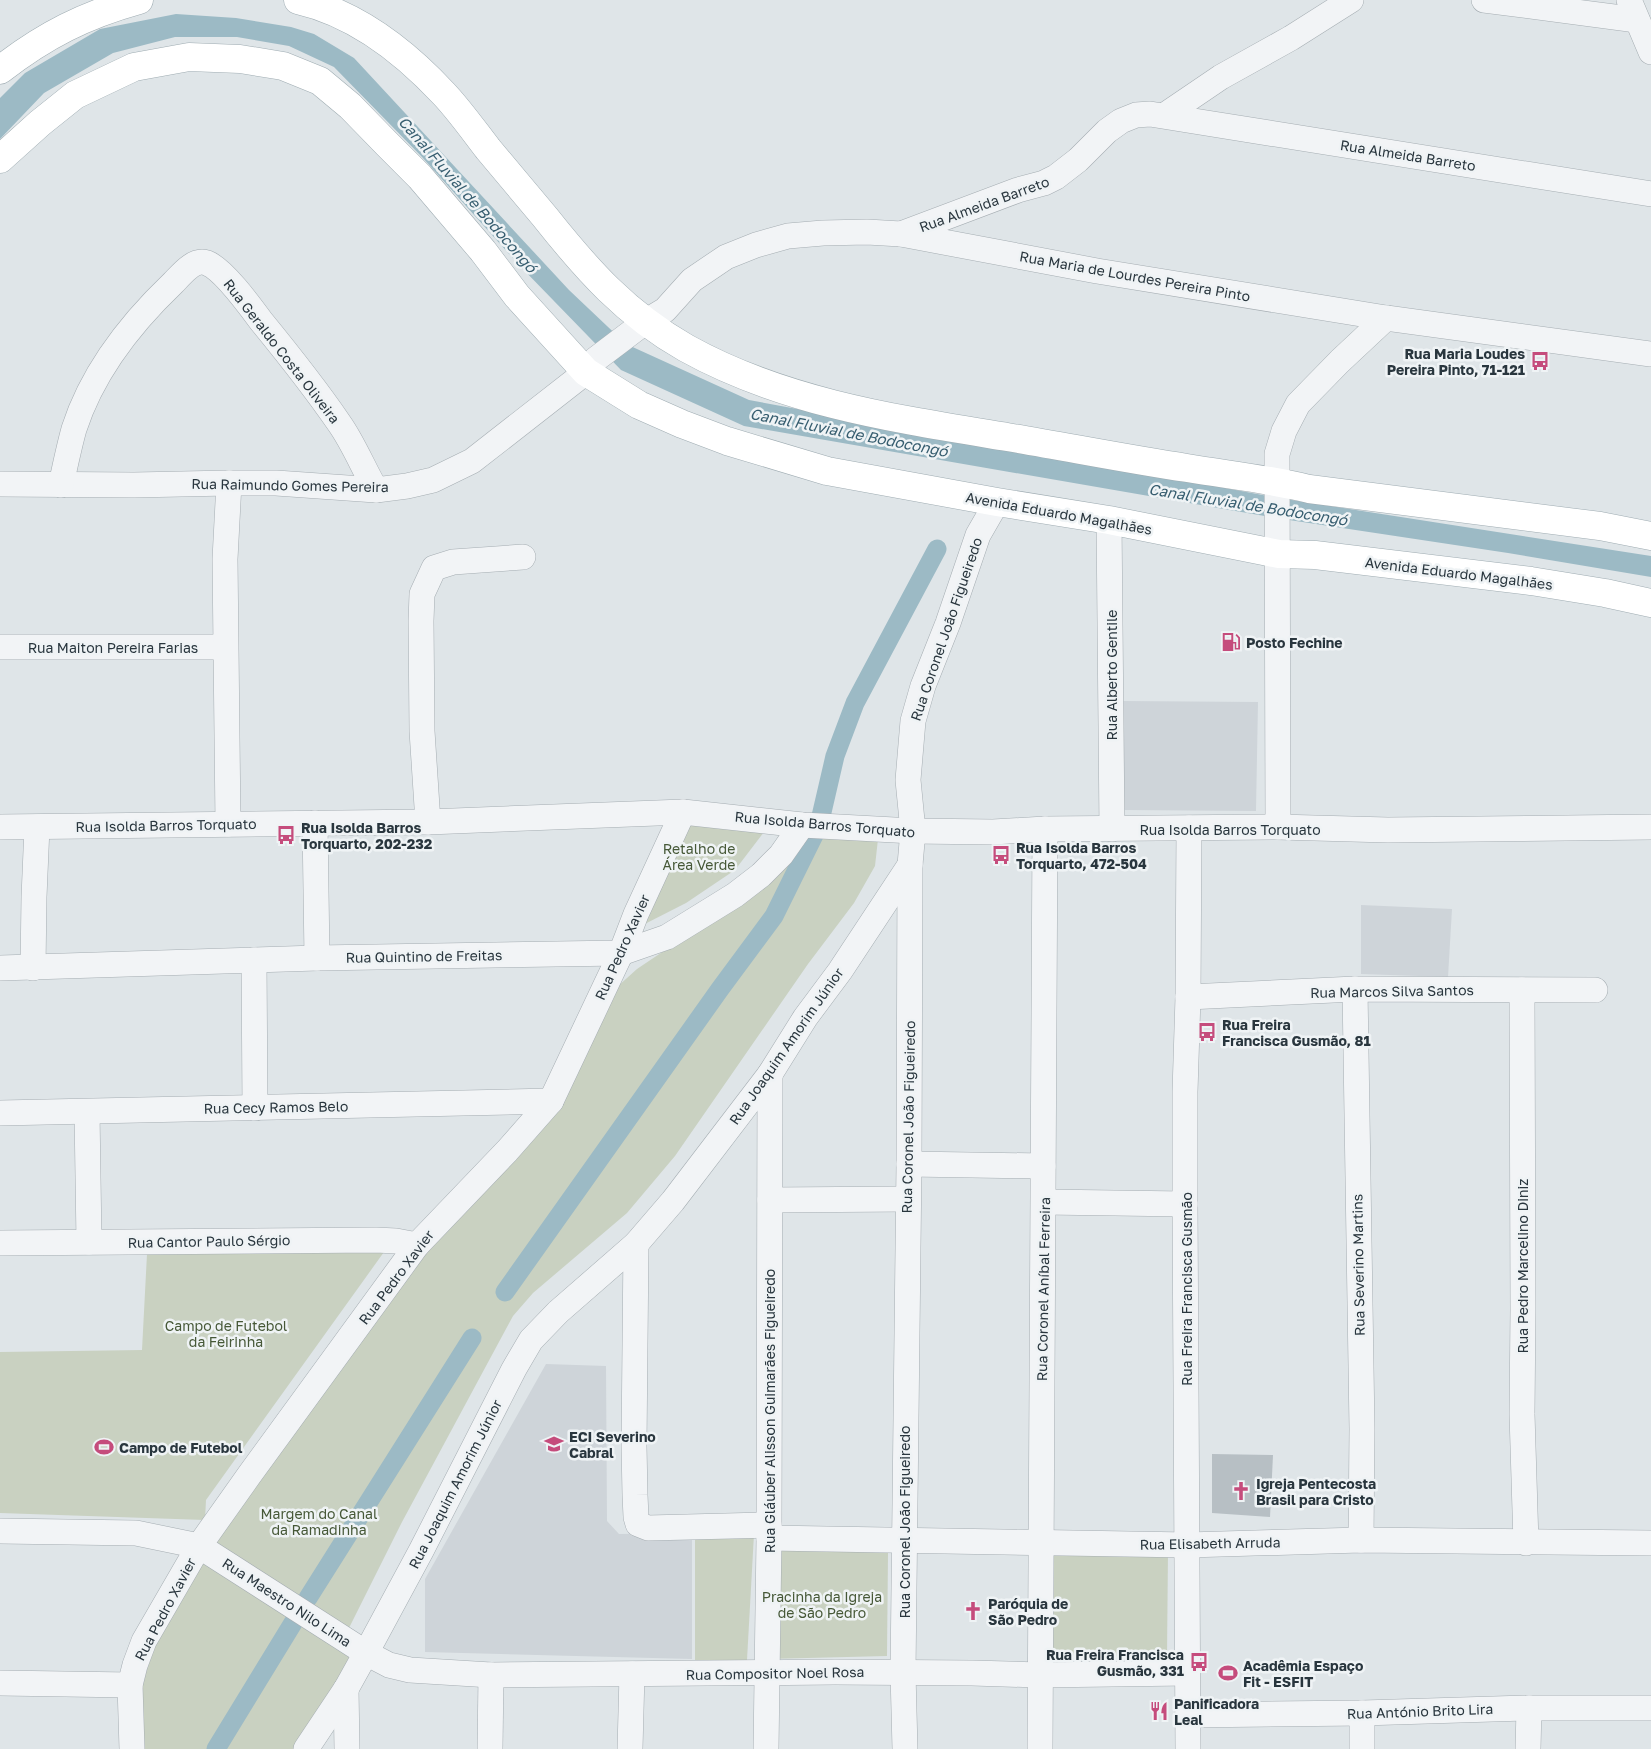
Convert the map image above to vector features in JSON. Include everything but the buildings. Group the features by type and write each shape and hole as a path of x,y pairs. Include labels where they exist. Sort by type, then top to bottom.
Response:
{"main road":[{"path":"0,70 45,38 71,24 96,13 139,0"},
{"path":"298,0 334,12 361,27 386,42 416,66 446,96 591,274 645,322 689,349 786,392 819,401 960,430 1189,469 1278,488 1309,490 1600,526 1651,536"},
{"name":"Avenida Eduardo Magalhães","path":"0,159 75,95 134,67 189,57 240,59 283,66 320,81 350,106 420,177 483,251 517,296 591,365 648,409 727,441 828,472 997,502 1278,546 1315,555 1531,581 1605,593 1651,603"}],"street":[{"path":"1165,115 1221,77 1291,38 1351,0"},
{"path":"1484,0 1633,10 1651,52"},
{"name":"Rua Almeida Barreto","path":"901,234 1018,190 1044,184 1078,160 1107,131 1121,121 1136,115 1150,114 1651,194"},
{"name":"Rua Maria de Lourdes Pereira Pinto","path":"645,322 665,310 692,280 726,256 788,236 867,232 901,234 1106,272 1386,318 1651,354"},
{"name":"Rua Geraldo Costa Oliveira","path":"61,485 74,429 92,385 120,342 152,303 188,269 195,264 206,262 215,267 242,297 340,425 376,490"},
{"path":"1278,827 1277,454 1284,431 1298,404 1386,318"},
{"name":"Rua Raimundo Gomes Pereira","path":"0,484 61,485 229,482 276,483 376,490 407,486 432,480 472,461 645,322"},
{"path":"228,824 225,559 229,482"},
{"name":"Rua Coronel João Figueiredo","path":"905,1749 903,1672 909,1164 910,865 913,831 908,780 913,721 923,686 948,623 978,535 997,502"},
{"name":"Rua Alberto Gentile","path":"1109,520 1112,830"},
{"path":"428,822 422,731 422,594 434,568 453,562 523,557"},
{"name":"Rua Maiton Pereira Farias","path":"0,648 225,647"},
{"name":"Rua Isolda Barros Torquato","path":"0,827 428,822 683,812 802,824 913,831 993,832 1278,827 1388,830 1651,827"},
{"name":"Rua Pedro Xavier","path":"132,1749 130,1685 144,1641 200,1546 250,1474 417,1245 552,1101 621,953 640,905 683,812"},
{"path":"315,823 317,958"},
{"name":"Rua Quintino de Freitas","path":"0,968 317,958 621,953 667,937 736,895 761,875 781,855 802,824"},
{"path":"34,968 34,896 37,826"},
{"name":"Rua Freira Francisca Gusmão","path":"1188,828 1185,1204 1188,1749"},
{"name":"Rua Coronel Aníbal Ferreira","path":"1040,1749 1045,830"},
{"name":"Rua Joaquim Amorim Júnior","path":"306,1749 346,1690 531,1340 558,1312 636,1244 673,1201 770,1074 805,1018 840,971 910,865"},
{"path":"254,960 255,1108"},
{"name":"Rua Marcos Silva Santos","path":"1188,997 1355,989 1595,990"},
{"name":"Rua Severino Martins","path":"1355,989 1362,1429 1361,1540"},
{"name":"Rua Pedro Marcelino Diniz","path":"1522,990 1522,1414 1526,1543"},
{"name":"Rua Gláuber Alisson Guimarães Figueiredo","path":"766,1749 769,1532 770,1074"},
{"name":"Rua Cecy Ramos Belo","path":"0,1113 552,1101"},
{"path":"88,1112 89,1242"},
{"path":"909,1164 1043,1166"},
{"path":"770,1200 908,1199"},
{"path":"1044,1202 1185,1204"},
{"name":"Rua Cantor Paulo Sérgio","path":"0,1243 396,1240 417,1245"},
{"name":"Rua Elisabeth Arruda","path":"636,1244 635,1503 638,1524 648,1528 769,1532 905,1540 1188,1545 1361,1540 1651,1543"},
{"name":"Rua Maestro Nilo Lima","path":"0,1531 136,1533 200,1546 366,1653"},
{"name":"Rua Compositor Noel Rosa","path":"366,1653 388,1665 410,1670 491,1676 903,1672 1040,1675 1187,1673"},
{"path":"630,1749 632,1674"},
{"path":"490,1749 491,1676"},
{"path":"0,1683 130,1685"},
{"path":"346,1690 347,1749"},
{"path":"1528,1749 1529,1708"},
{"name":"Rua António Brito Lira","path":"1188,1715 1362,1713 1529,1708 1651,1708"},
{"path":"1362,1713 1362,1749"}],"shaded area":[{"path":"1122,701 1258,702 1256,811 1124,810"},
{"path":"1361,905 1452,909 1448,977 1361,974"},
{"name":"ECI Severino Cabral","path":"546,1364 606,1366 607,1521 619,1534 692,1533 692,1659 425,1652 425,1579"}],"green space":[{"name":"Retalho de Área Verde","path":"680,823 764,832 735,870 686,903 633,930"},
{"name":"Margem do Canal da Ramadinha","path":"797,836 878,839 875,866 854,903 808,964 675,1156 627,1213 533,1293 513,1316 402,1522 349,1628 211,1543 617,987 637,969 704,924"},
{"name":"Campo de Futebol da Feirinha","path":"389,1245 206,1500 205,1520 0,1513 0,1352 142,1350 147,1254"},
{"path":"695,1532 754,1534 747,1660 695,1660"},
{"name":"Pracinha da Igreja de São Pedro","path":"766,1545 888,1553 887,1656 767,1659"},
{"path":"196,1549 360,1656 311,1749 127,1749 131,1645"},
{"path":"1043,1549 1168,1550 1167,1657 1042,1655"}],"water":[{"name":"Canal Fluvial de Bodocongó","path":"176,14 236,18 291,27 314,34 354,58 569,290 626,344 749,400 1279,498 1651,556 1651,577 1276,518 744,426 621,370 520,266 422,157 334,67 289,46 237,37 175,37 113,53 44,93 0,139 0,98 25,73 100,29"}],"waterway":[{"path":"505,1292 774,916 819,825 835,756 855,703 937,549"},
{"path":"308,1598 472,1338"},
{"path":"216,1749 293,1623"}],"place":[{"name":"Rua Maria Loudes Pereira Pinto, 71-121","path":"1540,361"},
{"name":"Posto Fechine","path":"1231,642"},
{"name":"Rua Isolda Barros Torquarto, 202-232","path":"286,835"},
{"name":"Rua Isolda Barros Torquarto, 472-504","path":"1001,855"},
{"name":"Rua Freira Francisca Gusmão, 81","path":"1207,1032"},
{"name":"ECI Severino Cabral","path":"554,1444"},
{"name":"Campo de Futebol","path":"104,1447"},
{"name":"Igreja Pentecosta Brasil para Cristo","path":"1241,1491"},
{"name":"Paróquia de São Pedro","path":"973,1611"},
{"name":"Rua Freira Francisca Gusmão, 331","path":"1199,1662"},
{"name":"Acadêmia Espaço Fit - ESFIT","path":"1228,1673"},
{"name":"Panificadora Leal","path":"1159,1711"}]}
